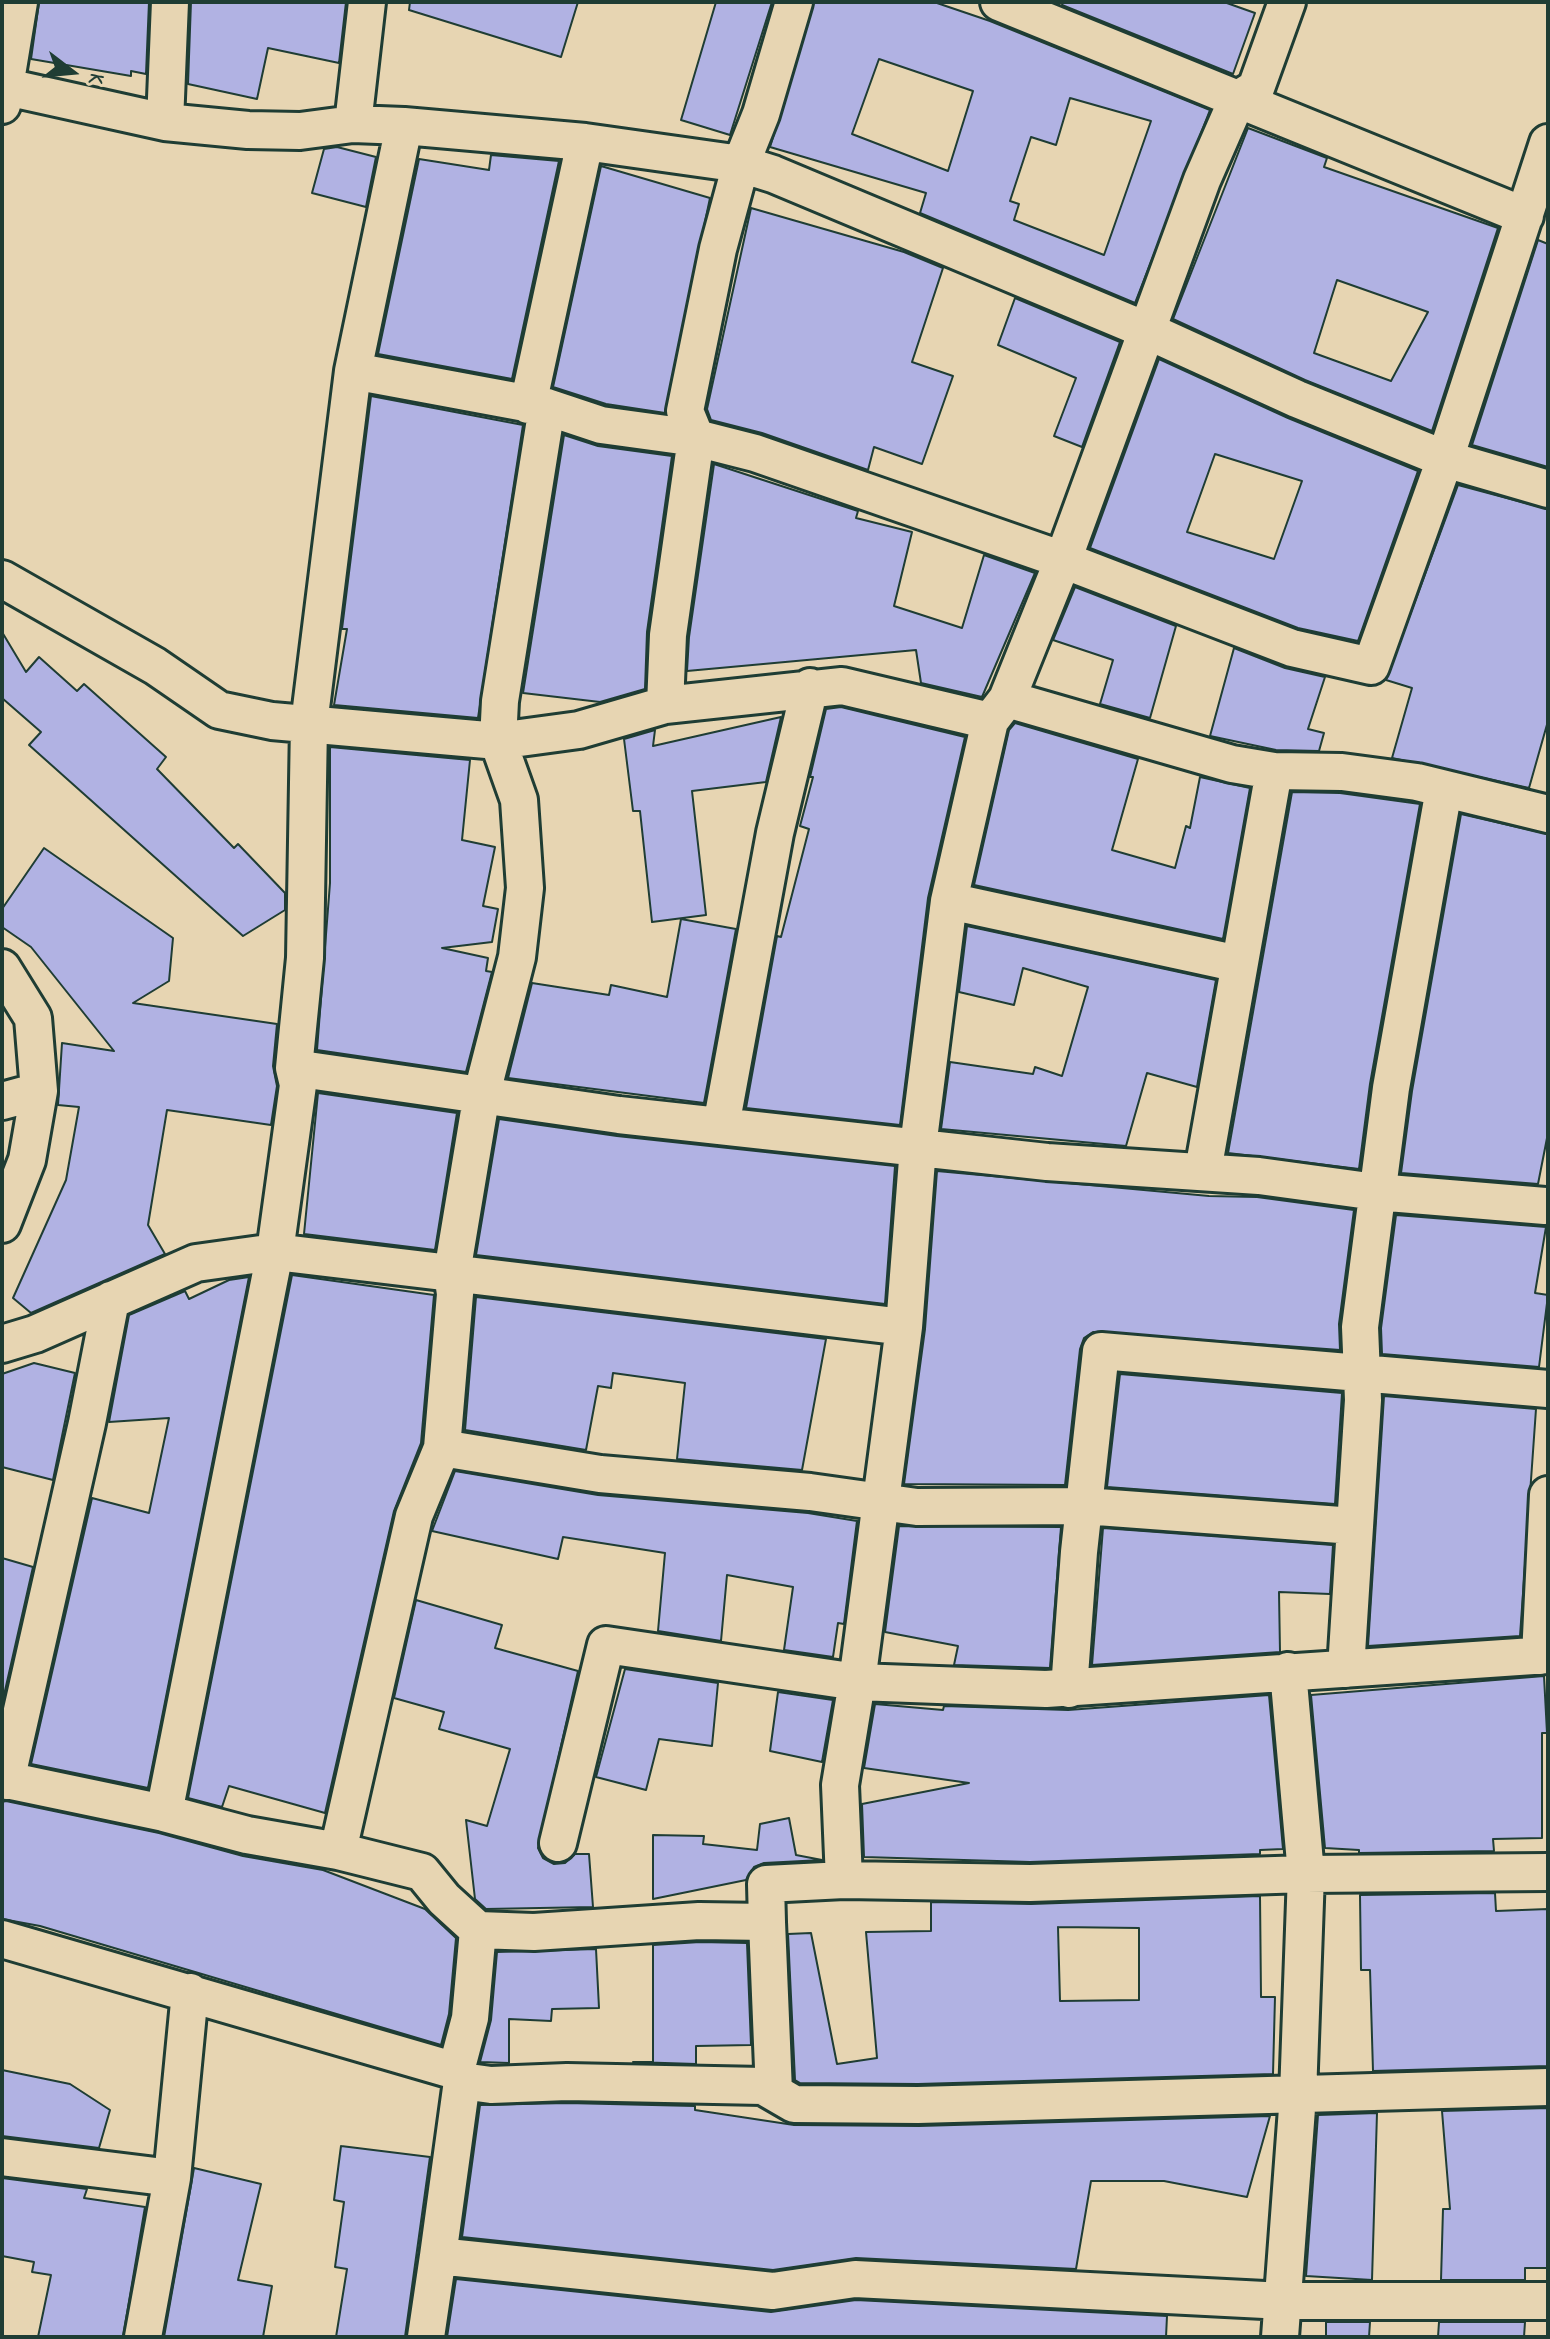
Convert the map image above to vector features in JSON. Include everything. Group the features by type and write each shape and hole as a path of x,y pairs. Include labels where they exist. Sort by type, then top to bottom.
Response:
{"street":[{"path":"19,2 4,93 165,122 248,130 300,131 353,124 404,126 585,142 741,164 773,174 1148,331 1297,399 1445,459 1548,489"},
{"path":"165,122 170,2"},
{"path":"353,124 367,2"},
{"path":"665,705 668,635 696,438 685,411 718,249 741,164 761,114 794,2"},
{"path":"999,2 1525,216"},
{"path":"844,1880 840,1785 857,1682 904,1327 918,1147 949,901 999,710 1063,560 1202,180 1237,100 1256,88 1287,2"},
{"path":"164,1813 275,1252 298,1085 294,1068 305,958 309,724 353,371 404,126"},
{"path":"338,1851 414,1516 442,1448 455,1294 452,1273 482,1093 517,957 525,888 519,800 498,741 500,701 537,406 585,142"},
{"path":"353,371 537,406 601,425 696,438 755,453 816,478 1063,560 1292,648 1371,666 1445,459 1548,143"},
{"path":"2,579 155,666 219,710 309,724 498,741 579,730 665,705 810,687 842,686 999,710 1274,771 1342,772 1444,789 1548,814"},
{"path":"721,1126 775,833 810,687"},
{"path":"1203,1171 1274,771"},
{"path":"1346,1669 1363,1400 1360,1327 1376,1192 1444,789"},
{"path":"949,901 1239,964"},
{"path":"2,968 33,1018 39,1091 27,1160 2,1224"},
{"path":"294,1068 619,1115 1047,1162 1203,1171 1376,1192 1547,1201"},
{"path":"2,1101 39,1091"},
{"path":"2,1344 35,1334 196,1263 275,1252 904,1327"},
{"path":"111,1300 87,1423 4,1780 164,1813 247,1835 338,1851 422,1872 444,1899 478,1930 534,1932 699,1921 767,1922"},
{"path":"1069,1689 1101,1351 1548,1389"},
{"path":"442,1448 600,1474 810,1492 917,1507 1084,1506 1354,1526"},
{"path":"558,1843 606,1645 857,1682 929,1687 1069,1689 1288,1671 1544,1656 1548,1495"},
{"path":"1280,2337 1298,2095 1306,1874 1288,1671"},
{"path":"774,2092 766,1884 844,1880 1030,1883 1306,1874 1548,1872"},
{"path":"426,2337 459,2076 470,2018 478,1930"},
{"path":"2,1939 190,1992 491,2085 567,2082 763,2086 794,2104 918,2105 1548,2087"},
{"path":"143,2337 172,2178 190,1992"},
{"path":"2,2157 172,2178"},
{"path":"438,2256 773,2291 855,2279 1284,2301 1548,2301"}],"building":[{"path":"39,2 149,2 146,74 131,71 131,76 31,59"},
{"path":"191,2 346,2 339,63 268,48 257,99 188,84"},
{"path":"410,2 578,2 561,57 409,10"},
{"path":"716,2 772,2 730,135 681,120"},
{"path":"814,2 934,2 990,21 1210,110 1135,303 920,213 926,193 770,147","holes":["879,59 973,91 948,171 852,134","1070,98 1151,121 1104,255 1014,220 1019,204 1010,201 1031,137 1056,145"]},
{"path":"1063,2 1224,2 1255,13 1233,74 1062,5"},
{"path":"1248,128 1327,158 1324,167 1498,228 1432,431 1305,380 1173,319","holes":["1337,280 1428,312 1391,381 1314,353"]},
{"path":"337,147 376,157 366,207 312,193 324,149"},
{"path":"491,155 559,161 512,379 378,354 419,159 489,170"},
{"path":"601,166 710,198 665,413 606,404 553,387"},
{"path":"751,208 904,252 943,268 912,362 953,376 922,464 874,447 868,470 762,433 711,420 707,409"},
{"path":"1538,240 1548,244 1548,467 1472,445"},
{"path":"1015,298 1120,342 1082,447 1054,436 1076,378 998,345"},
{"path":"1159,359 1288,418 1418,471 1358,641 1298,628 1090,548","holes":["1215,454 1302,481 1274,559 1187,532"]},
{"path":"371,396 523,425 478,718 334,705 347,629 342,629"},
{"path":"564,435 598,446 672,456 647,632 645,689 600,702 523,693"},
{"path":"714,464 858,511 856,518 912,532 894,606 962,628 984,555 1035,573 982,697 921,683 916,650 687,671 689,637"},
{"path":"1458,485 1548,509 1548,721 1529,788 1392,758 1412,688 1386,680"},
{"path":"1075,587 1176,626 1150,718 1100,704 1113,660 1053,640"},
{"path":"2,632 26,672 39,657 77,691 84,684 166,757 157,769 234,848 238,844 285,893 285,910 243,936 29,745 41,732 2,698"},
{"path":"1234,648 1285,668 1325,677 1308,729 1324,733 1319,751 1276,750 1210,736"},
{"path":"841,707 965,737 928,898 900,1125 746,1108 777,936 781,937 809,829 800,826 826,709"},
{"path":"781,717 766,782 692,791 706,915 652,922 640,811 633,811 624,739 655,730 653,746"},
{"path":"1015,723 1138,759 1112,850 1175,868 1186,826 1190,828 1200,777 1250,788 1223,939 974,885 1009,730"},
{"path":"330,747 470,760 462,840 495,847 483,906 498,909 492,942 442,948 488,958 486,971 492,972 466,1072 317,1050 330,883"},
{"path":"1292,792 1340,793 1420,804 1370,1084 1359,1169 1228,1153"},
{"path":"1461,814 1548,834 1548,1133 1538,1184 1401,1173 1412,1091"},
{"path":"44,848 173,938 169,981 133,1003 277,1024 273,1066 277,1086 271,1125 167,1110 148,1225 165,1254 31,1313 13,1298 66,1180 79,1107 58,1105 62,1043 114,1051 31,947 2,927 2,909"},
{"path":"681,919 736,929 704,1103 508,1078 532,983 609,995 611,985 667,997"},
{"path":"967,926 1216,980 1197,1087 1147,1073 1126,1146 941,1129 950,1062 1033,1074 1035,1067 1062,1076 1088,987 1023,968 1014,1005 959,992"},
{"path":"318,1093 457,1113 435,1250 304,1234"},
{"path":"499,1119 617,1136 895,1166 885,1304 476,1255"},
{"path":"937,1171 1209,1196 1257,1197 1354,1210 1339,1324 1340,1350 1093,1332 1084,1338 1080,1349 1065,1485 904,1484 925,1329"},
{"path":"1396,1215 1546,1227 1535,1293 1548,1295 1539,1367 1382,1354 1381,1328"},
{"path":"292,1275 434,1295 421,1443 394,1511 325,1813 229,1786 222,1807 188,1798"},
{"path":"249,1277 148,1788 31,1764 92,1498 149,1513 169,1418 109,1422 129,1315 185,1291 189,1299 229,1280"},
{"path":"476,1297 826,1339 802,1470 677,1459 685,1383 613,1373 611,1388 598,1386 586,1450 465,1430"},
{"path":"34,1363 75,1373 53,1480 2,1467 2,1374"},
{"path":"1120,1374 1342,1393 1335,1504 1107,1487"},
{"path":"1384,1396 1536,1409 1520,1636 1368,1646"},
{"path":"455,1471 598,1495 808,1513 857,1521 844,1624 838,1623 833,1657 784,1650 793,1587 727,1575 721,1641 658,1631 665,1553 563,1537 558,1559 432,1531"},
{"path":"899,1526 1061,1527 1050,1668 954,1665 958,1646 885,1632"},
{"path":"1103,1528 1333,1545 1330,1594 1279,1592 1280,1652 1092,1665"},
{"path":"2,1558 33,1567 2,1704"},
{"path":"416,1600 502,1625 495,1648 578,1671 538,1848 543,1858 554,1864 565,1863 575,1854 589,1854 593,1907 486,1909 475,1899 466,1820 487,1826 510,1749 439,1729 444,1712 394,1698"},
{"path":"625,1669 718,1683 712,1746 659,1739 646,1790 596,1777"},
{"path":"1544,1676 1547,1733 1542,1733 1542,1838 1493,1839 1494,1851 1359,1853 1359,1850 1325,1848 1311,1695"},
{"path":"778,1692 833,1700 822,1762 770,1751"},
{"path":"1269,1695 1283,1849 1260,1850 1260,1854 1030,1862 864,1857 862,1804 969,1783 864,1768 875,1704 943,1710 944,1706 1068,1710"},
{"path":"2,1802 159,1833 243,1856 323,1870 425,1909 456,1938 449,2014 441,2045 40,1926 2,1919"},
{"path":"789,1818 796,1855 822,1860 764,1863 754,1867 746,1880 653,1899 653,1835 704,1836 703,1844 757,1850 760,1824"},
{"path":"1495,1893 1496,1911 1548,1909 1548,2066 1373,2071 1370,1970 1361,1970 1360,1895"},
{"path":"1260,1896 1261,1997 1275,1997 1273,2074 918,2084 800,2083 795,2080 788,1934 811,1933 837,2064 877,2058 866,1932 931,1931 931,1902 1031,1904","holes":["1058,1927 1139,1928 1139,2000 1060,2001"]},
{"path":"747,1943 751,2045 696,2046 696,2064 633,2062 653,2062 653,1945"},
{"path":"596,1949 599,2008 552,2009 551,2021 509,2019 509,2063 480,2062 491,2020 497,1952"},
{"path":"2,2070 70,2084 110,2110 99,2148 2,2136"},
{"path":"567,2103 695,2106 695,2110 794,2125 919,2126 1270,2116 1247,2197 1164,2181 1091,2181 1076,2269 856,2258 773,2270 462,2237 480,2105"},
{"path":"1548,2108 1548,2268 1525,2268 1525,2280 1441,2280 1443,2209 1450,2209 1442,2111"},
{"path":"1377,2113 1372,2280 1306,2276 1318,2115"},
{"path":"341,2146 430,2157 405,2337 336,2337 347,2269 335,2267 344,2202 334,2200"},
{"path":"194,2168 261,2184 238,2280 272,2286 263,2337 164,2337"},
{"path":"2,2178 87,2189 84,2198 145,2207 123,2337 38,2337 51,2275 32,2272 34,2262 2,2256"},
{"path":"456,2279 771,2312 856,2300 1167,2316 1166,2337 447,2337"},
{"path":"1326,2322 1370,2322 1369,2337 1326,2337"},
{"path":"1439,2322 1525,2322 1524,2337 1438,2337"}]}
